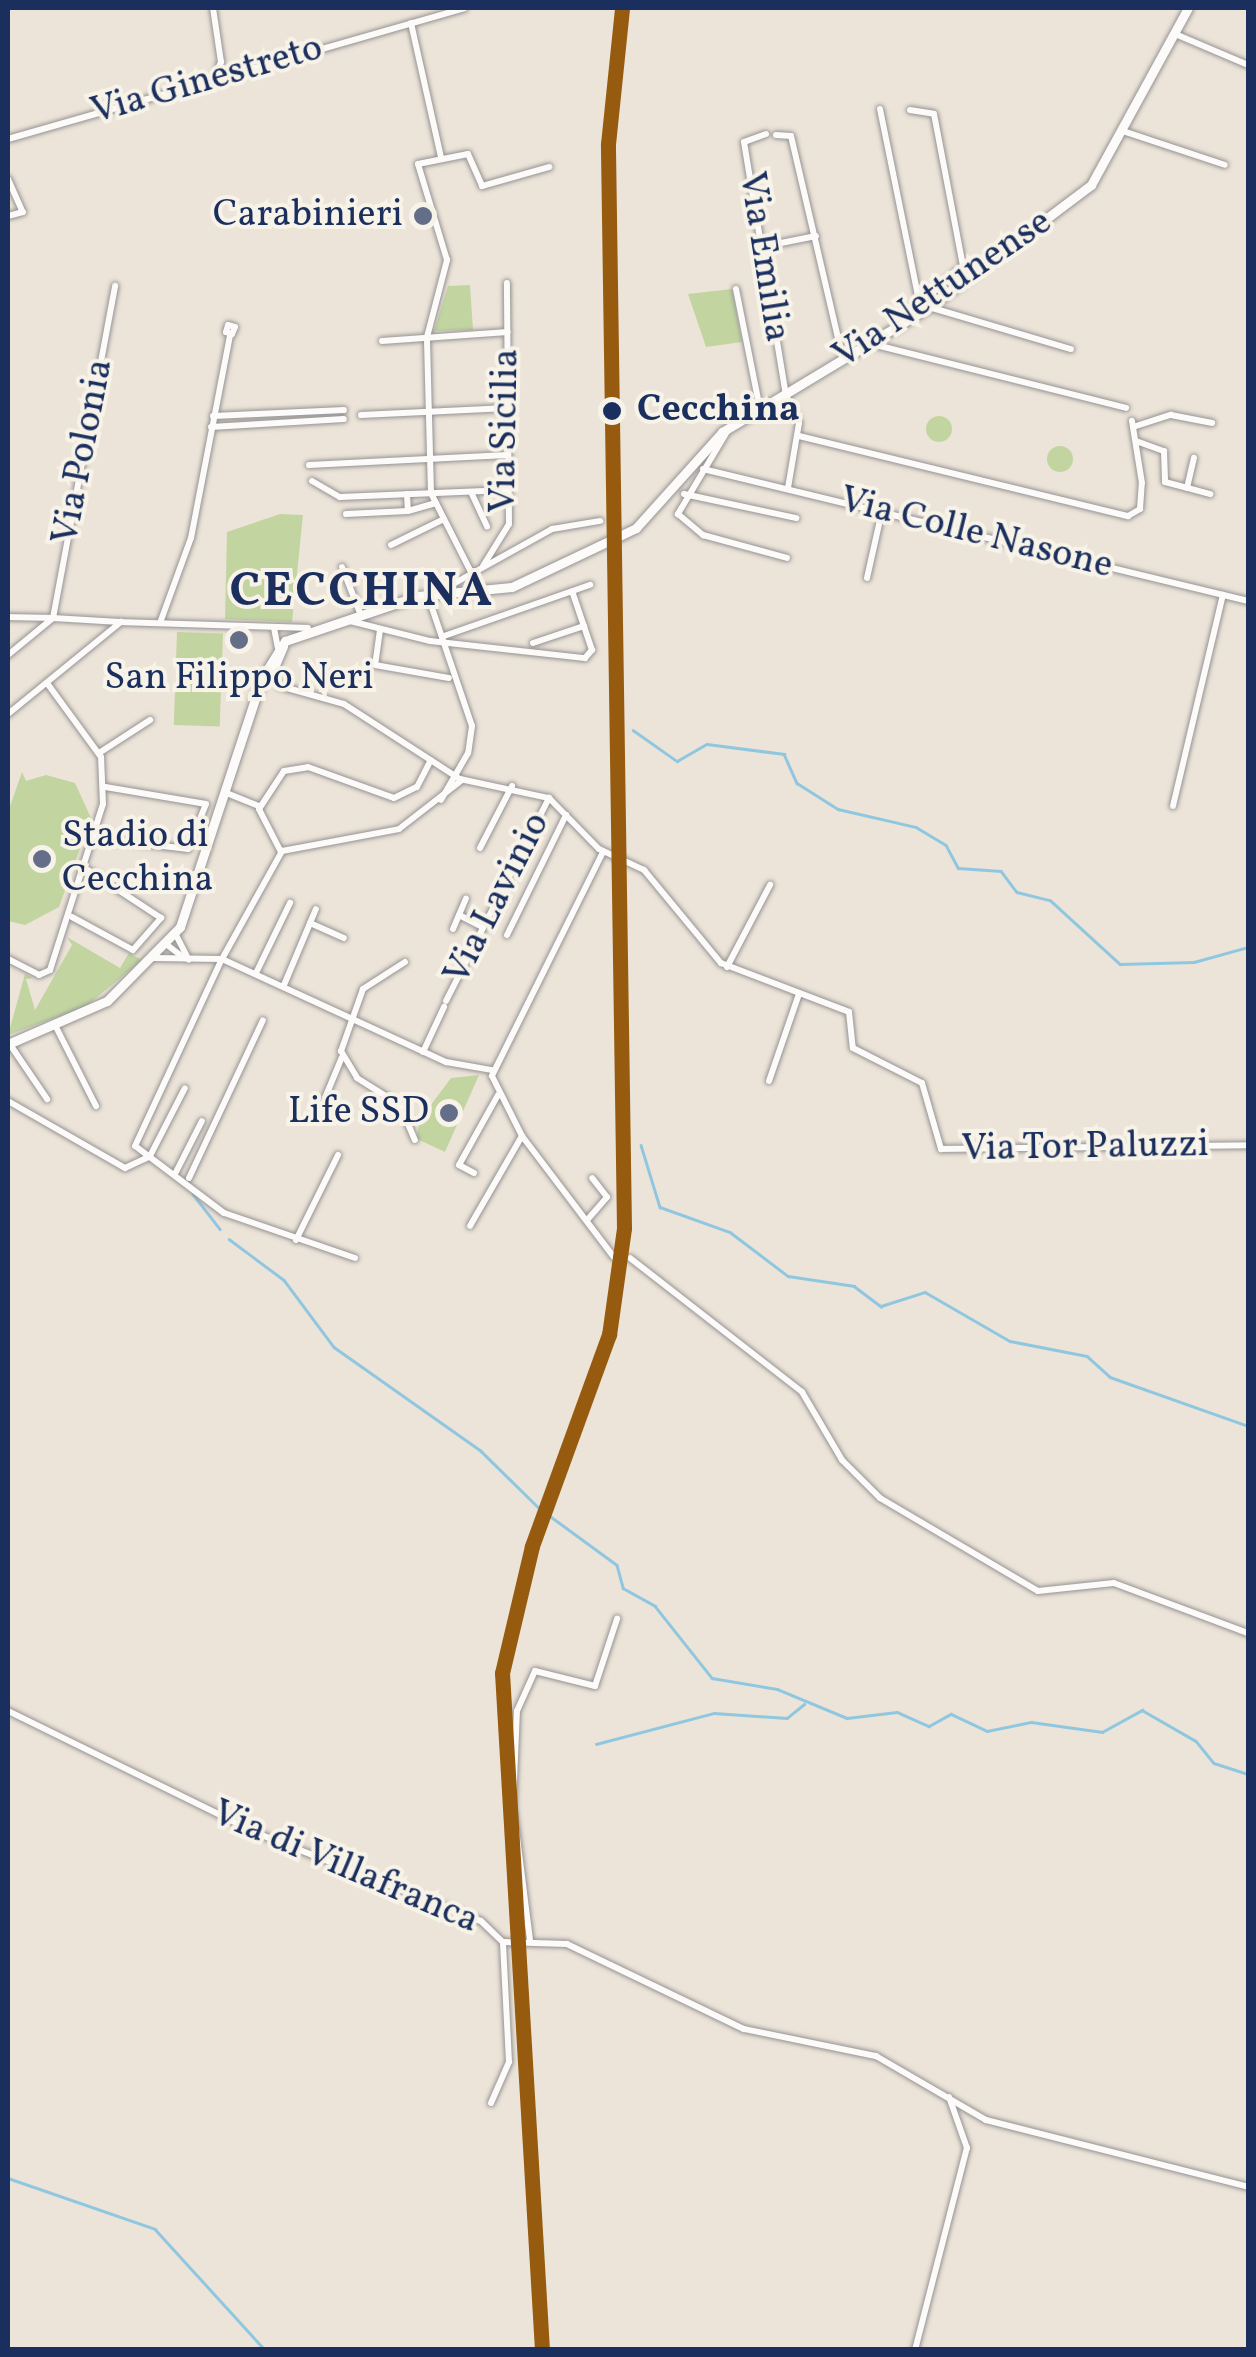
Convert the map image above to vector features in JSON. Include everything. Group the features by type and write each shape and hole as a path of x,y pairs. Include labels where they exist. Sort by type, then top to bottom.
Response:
{"main road":[{"name":"Via Nettunense","path":"8,1043 110,999 170,939 229,794 278,648 288,638 340,618 432,594 504,590 636,528 732,425 904,323 1084,192 1126,132 1188,8"}],"street":[{"path":"213,8 220,62 213,80"},
{"path":"433,17 442,8"},
{"name":"Via Ginestreto","path":"8,139 464,8"},
{"path":"411,23 441,158"},
{"path":"1176,34 1248,65"},
{"path":"880,108 928,303"},
{"path":"910,110 934,114 963,266 928,303"},
{"path":"1126,132 1225,165"},
{"name":"Via Emilia","path":"799,436 786,394 744,142 771,135 791,136 816,236"},
{"path":"471,572 430,494 426,337 446,277 418,166 441,158 470,155 482,186 549,167"},
{"path":"8,179 22,212 8,216"},
{"path":"761,247 816,236 844,360"},
{"name":"Via Sicilia","path":"483,566 508,526 507,284"},
{"name":"Via Polonia","path":"53,618 115,286"},
{"path":"736,289 760,409"},
{"path":"928,303 1071,349"},
{"path":"382,341 508,332"},
{"path":"160,622 190,538 230,334"},
{"path":"872,344 1126,408"},
{"path":"216,400 226,415"},
{"path":"361,414 508,408"},
{"path":"210,428 344,414 213,416"},
{"path":"788,488 799,436 1125,516 1141,507 1132,424 1174,415 1212,423"},
{"path":"732,425 684,494 683,520 787,558"},
{"path":"1136,441 1163,450 1163,480 1210,494"},
{"path":"309,465 507,455"},
{"path":"1187,488 1194,458"},
{"name":"Via Colle Nasone","path":"703,469 1248,600"},
{"path":"312,481 338,497 508,490"},
{"path":"471,492 487,526"},
{"path":"406,494 408,510"},
{"path":"684,494 796,518"},
{"path":"346,514 436,504"},
{"path":"867,578 882,511"},
{"path":"391,545 444,520"},
{"path":"450,641 432,594 559,526 600,520"},
{"path":"342,567 360,613"},
{"path":"453,632 590,585"},
{"path":"340,618 380,630 556,660 591,655 572,592"},
{"path":"1174,806 1223,595"},
{"path":"8,617 308,628"},
{"path":"8,655 53,618"},
{"path":"8,714 121,622"},
{"path":"533,643 584,626"},
{"path":"274,628 278,648"},
{"path":"380,630 374,665 450,678"},
{"path":"450,641 453,632"},
{"path":"281,852 376,837 435,806 458,778 472,726 450,678 453,632"},
{"name":"Via Tor Paluzzi","path":"288,638 273,675 282,687 344,704 458,778 512,786 549,798 603,852 644,870 728,967 849,1012 853,1048 918,1078 942,1149 1248,1145"},
{"path":"8,959 46,974 88,870 105,787 99,753 46,683"},
{"path":"99,753 150,720"},
{"path":"259,806 294,767 391,798 415,789 431,760"},
{"path":"480,848 512,786"},
{"path":"96,838 188,849 206,804 105,787"},
{"path":"229,794 259,806 281,852"},
{"name":"Via Lavinio","path":"424,1052 549,798"},
{"path":"508,935 566,815"},
{"path":"281,852 222,959 136,1134 135,1146 189,1178 222,1212 355,1258"},
{"path":"603,852 492,1070 498,1095 522,1136 614,1256"},
{"path":"72,917 133,950 161,919 88,870"},
{"path":"728,967 770,885"},
{"path":"453,929 466,899"},
{"path":"257,972 290,903"},
{"path":"284,985 316,909"},
{"path":"459,915 483,928"},
{"path":"310,923 344,938"},
{"path":"170,939 190,961"},
{"path":"170,939 190,961"},
{"path":"154,958 207,962 222,959 424,1052 492,1070"},
{"path":"207,962 213,981"},
{"path":"325,1098 342,1056 348,1018 370,980 405,962"},
{"path":"769,1081 799,994"},
{"path":"189,1178 263,1020"},
{"path":"55,1025 96,1106"},
{"path":"8,1043 46,1099"},
{"path":"342,1056 360,1080 399,1104 415,1140"},
{"path":"8,1101 125,1168 150,1156 185,1088"},
{"path":"474,1173 458,1165 498,1095"},
{"path":"176,1172 202,1122"},
{"path":"470,1226 522,1136"},
{"path":"296,1240 338,1155"},
{"path":"588,1219 607,1197 592,1178"},
{"path":"630,1258 805,1396 842,1460 880,1498 1038,1590 1114,1583 1248,1633"},
{"path":"529,1940 512,1790 518,1706 534,1670 595,1686 617,1619"},
{"name":"Via di Villafranca","path":"8,1711 259,1834 481,1922 507,1942 529,1940 577,1948 654,1994 740,2028 876,2056 988,2121 1248,2186"},
{"path":"491,2102 509,2062 507,1942"},
{"path":"915,2350 967,2148 949,2096"}],"green space":[{"path":"470,285 473,330 434,331 448,286"},
{"path":"732,289 742,342 706,347 688,294"},
{"path":"939,416 948,420 952,429 948,438 939,442 930,438 926,429 930,420"},
{"path":"1060,446 1069,450 1073,459 1069,468 1060,472 1051,468 1047,459 1051,450"},
{"path":"280,514 303,515 292,622 225,619 227,532"},
{"path":"177,632 223,634 220,727 174,725"},
{"name":"Stadio di Cecchina","path":"22,772 26,781 46,775 75,783 91,818 59,907 25,925 8,921 8,812"},
{"path":"67,937 120,968 129,953 142,960 85,1007 8,1035 25,974 33,978 26,979 35,1010 72,945"},
{"name":"Life SSD","path":"479,1075 445,1152 417,1139 419,1121 451,1078"}],"waterway":[{"path":"633,730 677,761 707,744 784,754 797,783 838,809 916,827 946,845 958,868 1001,871 1017,892 1050,900 1120,964 1194,962 1248,947"},
{"path":"641,1145 660,1207 730,1232 788,1276 854,1286 881,1306 925,1292 1010,1341 1087,1356 1110,1377 1248,1426"},
{"path":"193,1194 220,1229"},
{"path":"229,1239 284,1280 334,1347 480,1450 542,1511"},
{"path":"550,1516 617,1565 623,1588 655,1606 712,1678 777,1689 847,1718 897,1712 929,1726 951,1714 987,1731 1031,1722 1102,1732 1142,1710 1196,1741 1214,1763 1248,1774"},
{"path":"596,1744 714,1713 787,1718 804,1704"},
{"path":"8,2178 155,2229 265,2350"}],"transit line":[{"path":"542,2350 502,1673 532,1546 609,1335 624,1228 608,144 622,8"}],"place":[{"name":"Carabinieri","path":"423,216"},
{"name":"Cecchina","path":"612,411"},
{"name":"San Filippo Neri","path":"239,640"},
{"name":"Stadio di Cecchina","path":"42,859"},
{"name":"Life SSD","path":"449,1113"}],"district":[{"name":"CECCHINA","path":"362,593"}]}
